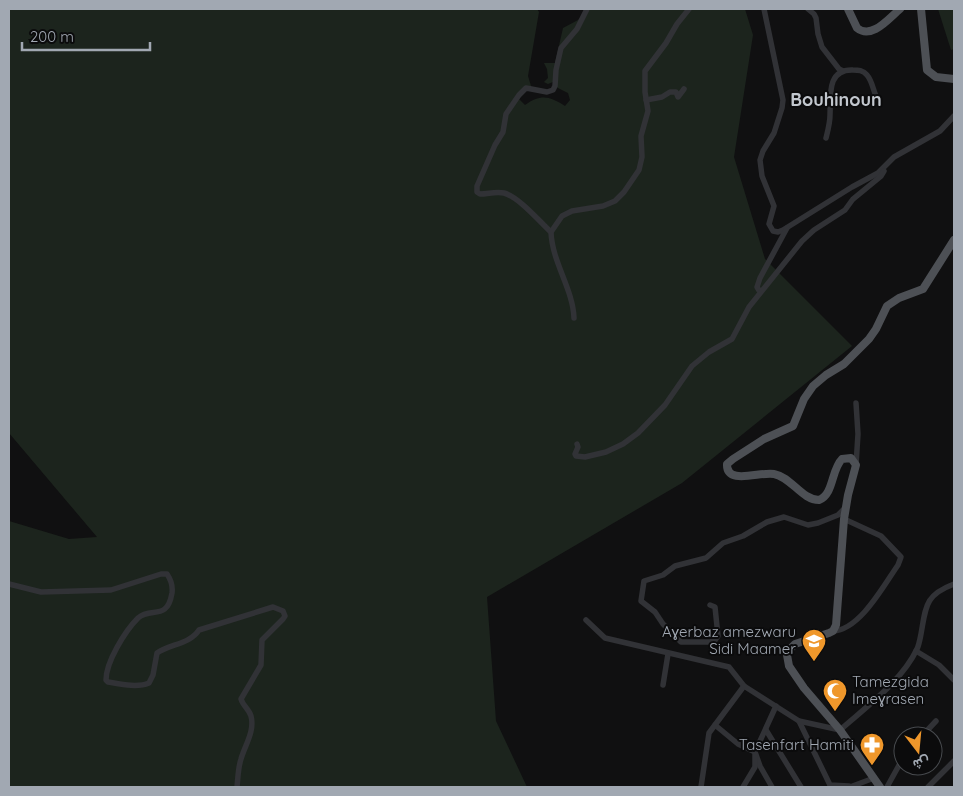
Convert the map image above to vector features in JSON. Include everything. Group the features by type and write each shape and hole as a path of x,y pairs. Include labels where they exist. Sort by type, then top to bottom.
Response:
{"main road":[{"path":"848,9 857,28 868,32 874,30 900,9"},
{"path":"921,9 927,70 936,77 954,79"},
{"path":"880,787 840,730 793,674 787,656 795,644 833,631 838,617 844,519 856,465 851,458 842,459 837,466 826,495 819,500 810,498 789,481 776,474 734,476 728,472 727,464 764,439 793,426 804,399 813,386 844,364 869,339 887,306 899,298 923,289 954,240"}],"street":[{"path":"574,318 573,304 553,247 551,232 534,214 511,196 500,193 480,194 477,191 477,186 495,145 503,132 506,114 519,95 526,88 547,92 553,90 561,48 576,29 587,9"},
{"path":"551,232 562,216 576,210 607,205 624,192 639,170 642,162 640,141 648,114 644,77 646,69 666,44 677,24 689,9"},
{"path":"764,9 783,100 773,136 761,154 761,171 774,206 769,224 770,228 776,232 787,228 852,186 878,173 894,157 940,130 954,116"},
{"path":"808,9 816,18 818,34 824,50 839,69 843,71"},
{"path":"826,138 830,120 831,86 834,78 843,71 857,70 865,72 878,100"},
{"path":"646,100 662,97 673,92 676,92 678,97 684,89"},
{"path":"577,444 578,447 575,455 585,457 606,452 634,437 665,405 692,366 709,352 732,339 744,313 802,241 814,230 845,210 855,196 883,174 883,169"},
{"path":"760,292 757,287 760,278 787,228"},
{"path":"856,403 858,434 856,465"},
{"path":"710,605 714,605 716,610 718,636 715,640 710,642 681,642 663,624 655,612 641,601 644,581 663,576 675,566 706,558 723,543 743,536 768,522 784,517 808,525 838,515 846,507"},
{"path":"833,631 840,631 846,628 868,608 898,565 901,557 881,536 844,519"},
{"path":"9,584 41,592 111,590 161,574 167,574 172,582 168,606 159,612 139,617 120,644 106,673 106,680 108,682 131,685 149,683 153,675 157,653 182,643 199,630 273,607 283,611 285,616 262,640 261,665 241,699 242,704 249,711 252,723 249,738 241,758 237,787"},
{"path":"586,620 604,638 729,668 744,686 799,721 840,730 900,676 918,648 929,599 942,588 954,584"},
{"path":"916,651 939,666 954,680"},
{"path":"663,685 668,654"},
{"path":"701,787 709,733 744,686"},
{"path":"743,787 755,767 755,752 776,706"},
{"path":"799,721 829,786 849,787 874,778"},
{"path":"931,726 936,721"},
{"path":"715,725 738,744 755,752 760,766 772,787"},
{"path":"766,730 801,787"},
{"path":"928,787 954,761"},
{"path":"887,787 893,776"}],"shaded area":[{"path":"9,9 537,9 539,12 528,76 531,86 519,99 525,105 536,99 550,98 565,106 570,100 568,93 558,88 553,82 548,84 544,82 548,78 544,63 555,63 563,28 578,20 589,9 745,9 753,35 734,157 765,259 852,346 682,483 487,597 496,721 527,787 9,787 9,521 69,539 97,537 9,433"},
{"path":"938,9 954,9 954,49 951,50"}],"place":[{"name":"Aɣerbaz amezwaru Sidi Maamer","path":"814,662"},
{"name":"Tamezgida Imeɣrasen","path":"835,712"},
{"name":"Tasenfart Hamiti","path":"872,766"}],"district":[{"name":"Bouhinoun","path":"836,100"}]}
